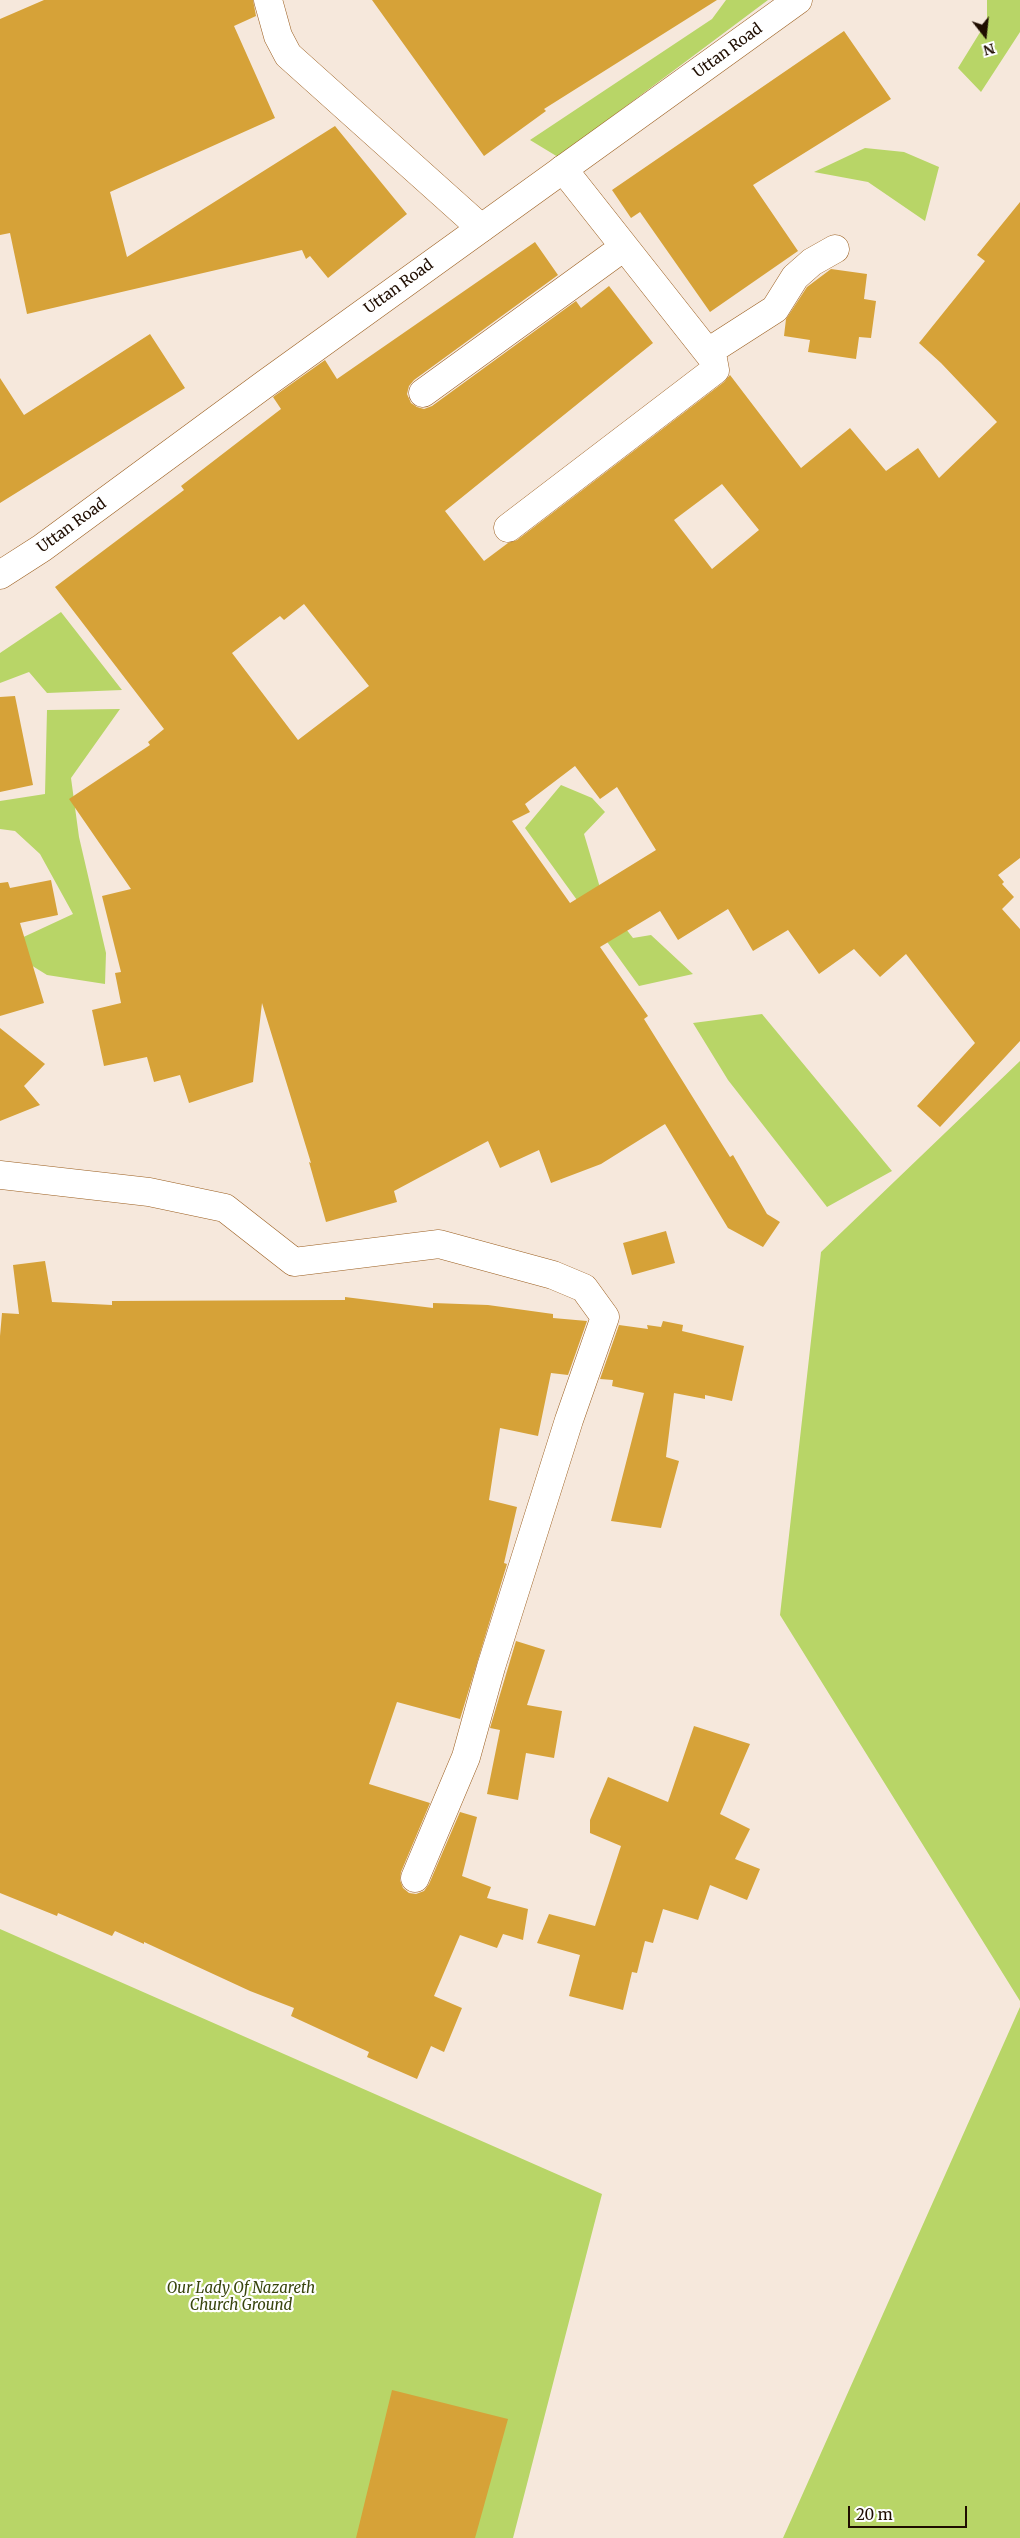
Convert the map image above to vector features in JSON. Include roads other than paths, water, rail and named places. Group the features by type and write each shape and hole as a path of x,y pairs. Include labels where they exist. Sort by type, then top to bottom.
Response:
{"street":[{"path":"268,0 278,36 288,55 481,228"},
{"name":"Uttan Road","path":"0,574 42,548 798,0"},
{"path":"508,528 715,370 714,359 563,169"},
{"path":"423,394 624,247"},
{"path":"708,352 775,309 795,277 812,262 835,249"},
{"path":"0,1175 149,1192 225,1208 294,1262 439,1244 553,1275 584,1288 605,1317 569,1420 491,1666 466,1757 415,1878"}],"park label":[{"name":"Our Lady Of Nazareth Church Ground","path":"241,2298"}]}
